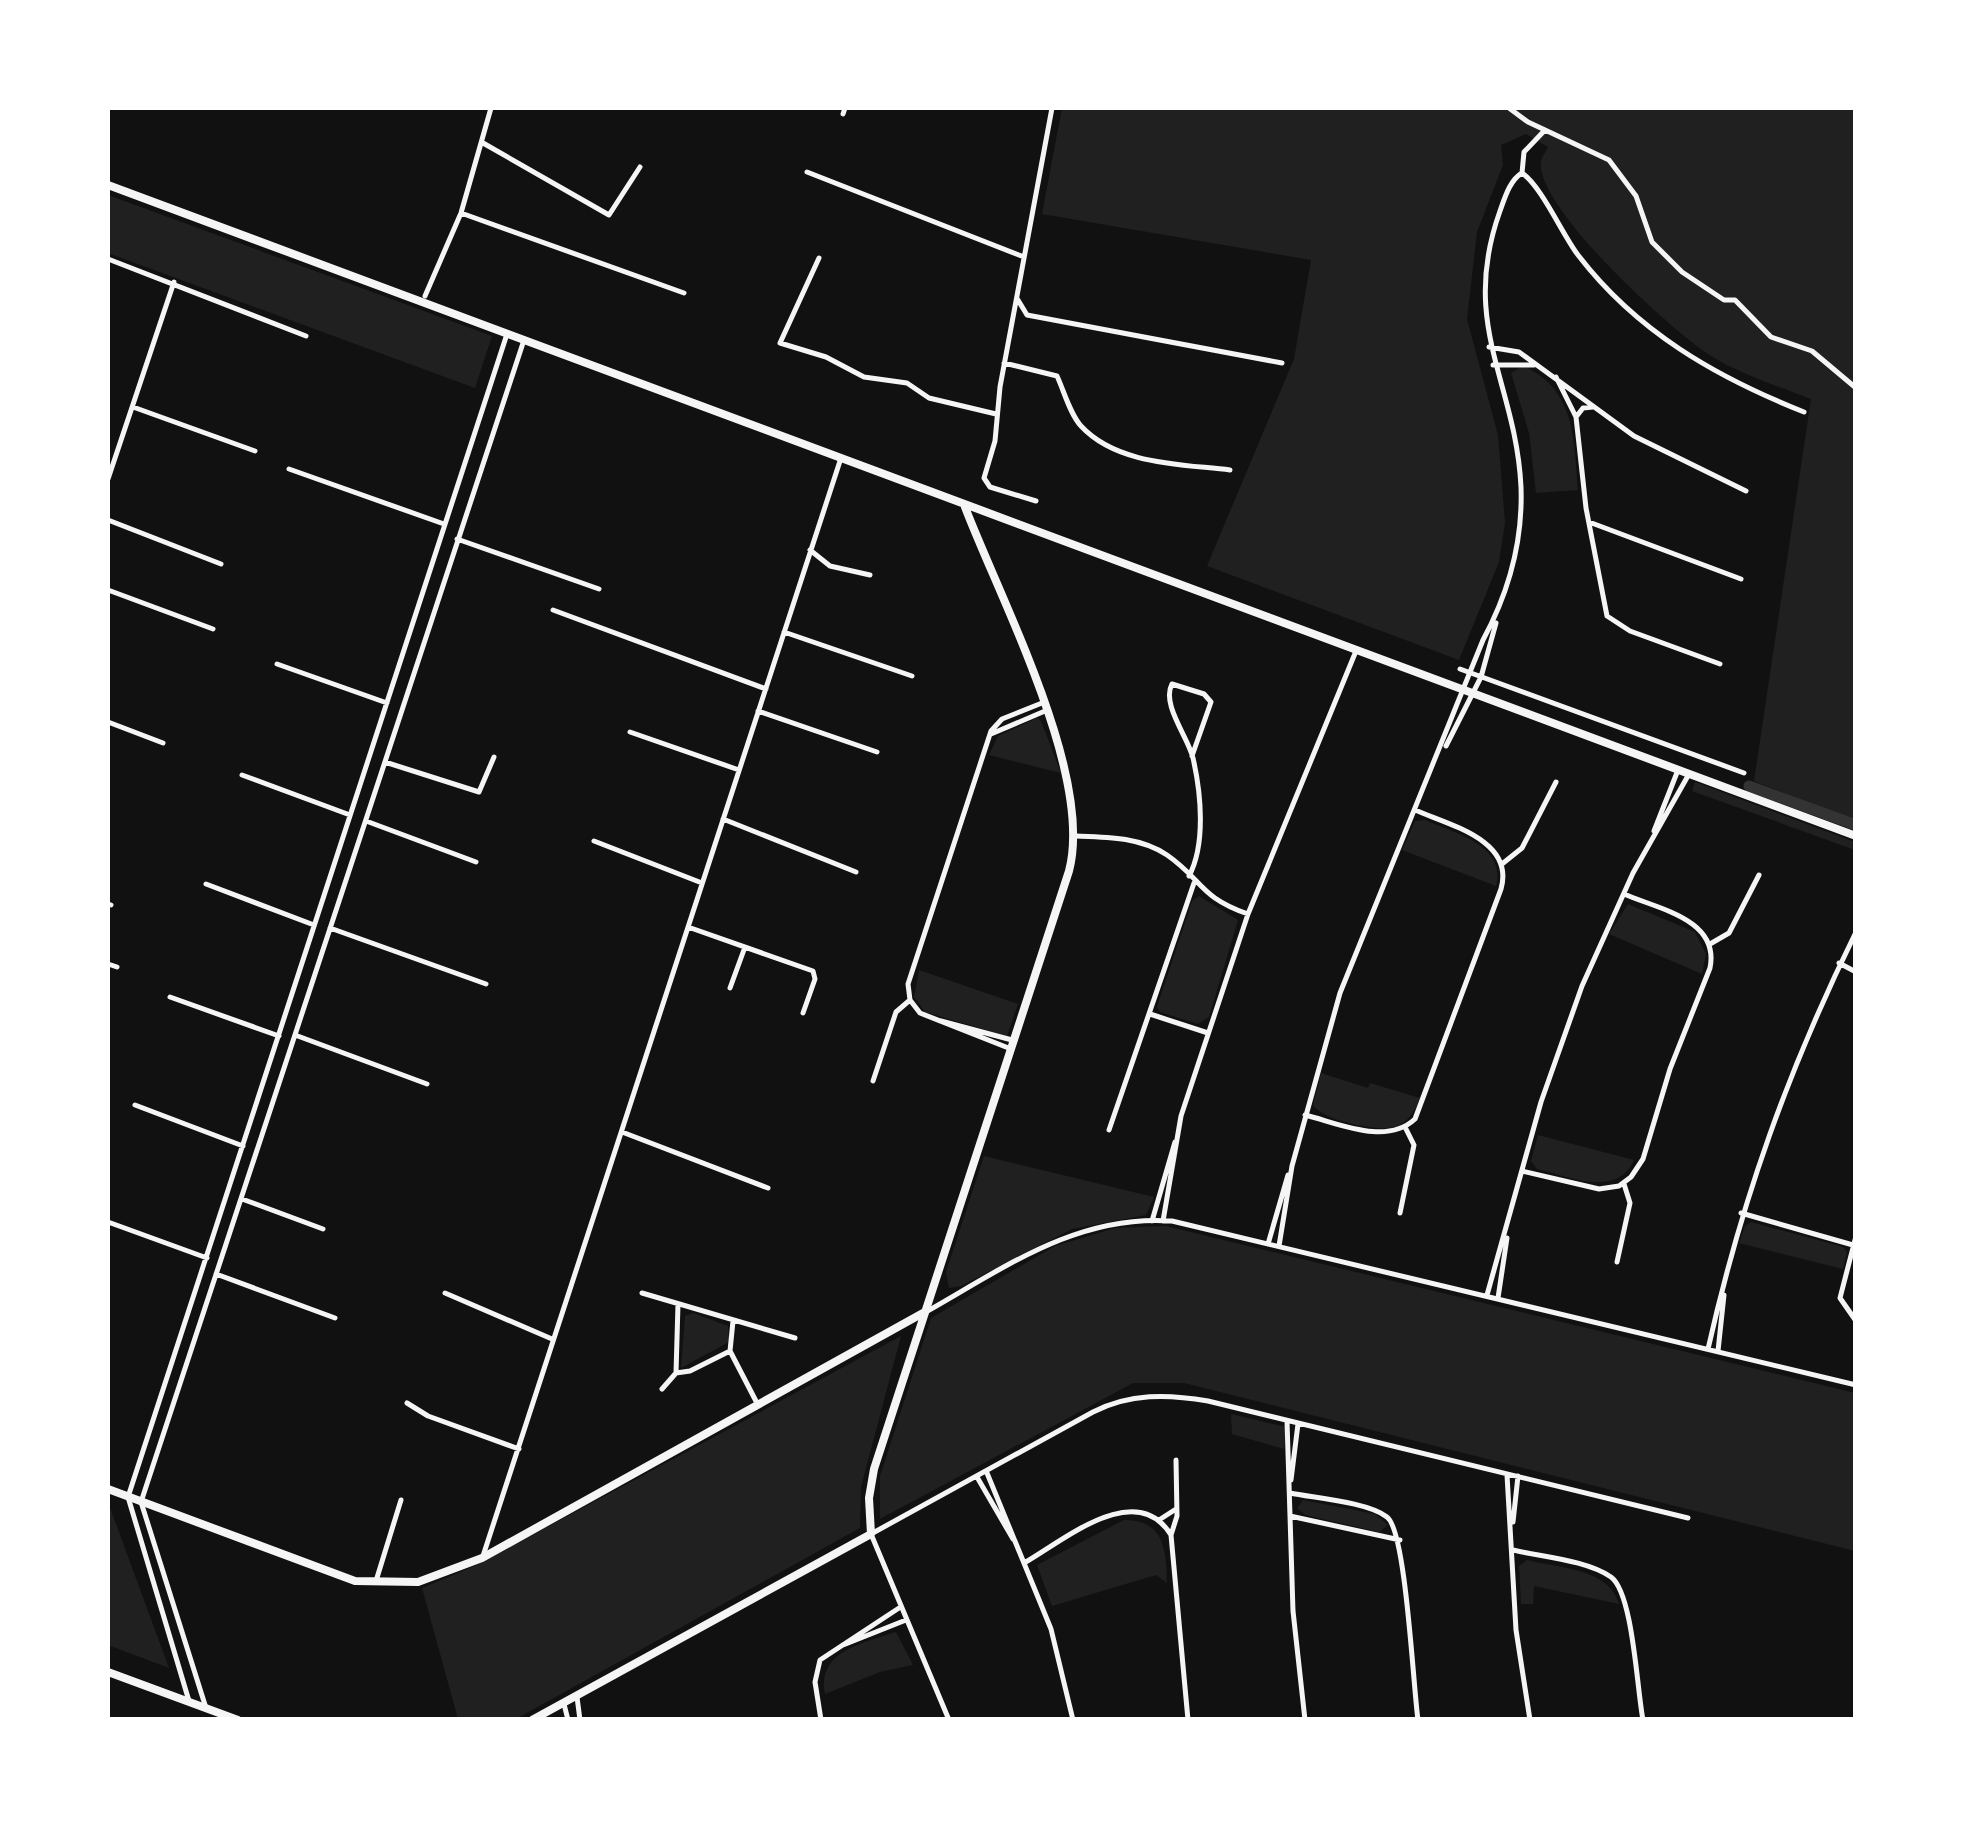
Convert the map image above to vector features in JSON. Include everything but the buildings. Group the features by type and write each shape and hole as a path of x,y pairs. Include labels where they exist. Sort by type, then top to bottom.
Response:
{"street":[{"path":"425,296 461,213 484,143 490,109 480,108"},
{"path":"1036,501 985,483 1052,108"},
{"path":"1510,108 1544,130 1609,160 1636,196 1652,242 1682,272 1724,300 1735,300 1771,337 1812,351 1856,388"},
{"path":"1441,752 1480,677 1514,564 1521,502 1514,433 1493,365 1485,303 1489,252 1504,200 1522,173 1524,152 1544,130"},
{"path":"484,143 608,215 640,167"},
{"path":"807,172 1024,257"},
{"path":"1522,173 1578,255 1643,323 1712,372 1804,412"},
{"path":"108,185 840,461 1856,836"},
{"path":"461,213 684,293"},
{"path":"108,258 306,336"},
{"path":"819,258 780,343 848,366 864,377 907,384 929,398 996,414"},
{"path":"108,479 174,282"},
{"path":"1017,299 1027,315 1282,363"},
{"path":"188,1701 128,1497 507,334"},
{"path":"206,1708 141,1502 524,340"},
{"path":"1489,347 1510,349 1556,377 1634,436 1746,491"},
{"path":"1493,365 1518,362 1538,366"},
{"path":"1004,363 1057,376 1080,425 1112,448 1152,461 1230,470"},
{"path":"1556,377 1576,417 1588,522 1607,616 1630,631 1720,664"},
{"path":"1576,417 1583,408 1593,407"},
{"path":"133,408 255,452"},
{"path":"482,1558 840,461"},
{"path":"289,469 444,524"},
{"path":"456,491 472,496"},
{"path":"949,1720 870,1534 872,1478 1076,836 1071,784 965,507"},
{"path":"108,520 221,564"},
{"path":"1588,522 1741,578"},
{"path":"457,539 598,588"},
{"path":"810,550 830,566 870,575"},
{"path":"108,590 214,629"},
{"path":"553,610 766,689"},
{"path":"1268,1244 1351,962 1441,752 1470,673 1496,620"},
{"path":"784,632 912,676"},
{"path":"1152,1221 1248,914 1356,651"},
{"path":"277,664 387,703"},
{"path":"1460,669 1744,773"},
{"path":"1189,876 1197,862 1199,832 1192,756 1170,698 1172,684 1204,694 1211,702 1192,756"},
{"path":"1012,1045 920,1012 910,1000 909,979 989,736 1002,719 1044,707"},
{"path":"758,711 877,752"},
{"path":"108,722 163,743"},
{"path":"630,732 739,770"},
{"path":"384,762 480,792 494,756"},
{"path":"1653,834 1678,770"},
{"path":"1487,1296 1560,1045 1623,894 1689,774"},
{"path":"242,775 350,815"},
{"path":"1502,864 1522,848 1556,782"},
{"path":"1304,1115 1380,1132 1405,1128 1424,1102 1456,1002 1502,889 1502,864 1485,842 1415,810"},
{"path":"723,819 856,872"},
{"path":"365,821 476,862"},
{"path":"1076,836 1144,844 1169,857 1209,897 1248,914"},
{"path":"594,841 702,883"},
{"path":"333,867 348,872"},
{"path":"1710,944 1729,933 1759,875"},
{"path":"1109,1130 1194,883"},
{"path":"206,884 314,925"},
{"path":"1522,1171 1599,1189 1624,1184 1644,1155 1670,1069 1710,968 1710,944 1696,925 1623,894"},
{"path":"688,927 813,971 815,979 803,1013"},
{"path":"330,928 486,984"},
{"path":"1708,1349 1741,1213 1792,1066 1856,932"},
{"path":"730,988 745,947"},
{"path":"1839,963 1856,972"},
{"path":"108,964 117,967"},
{"path":"170,997 279,1036"},
{"path":"873,1081 896,1012 910,1000"},
{"path":"1148,1013 1208,1034"},
{"path":"295,1036 426,1084"},
{"path":"135,1105 243,1146"},
{"path":"1400,1213 1414,1146 1405,1128"},
{"path":"622,1132 768,1188"},
{"path":"1163,1221 1176,1140"},
{"path":"1279,1246 1292,1166"},
{"path":"232,1179 246,1184"},
{"path":"1617,1262 1630,1204 1624,1184"},
{"path":"241,1199 324,1229"},
{"path":"1741,1213 1853,1244"},
{"path":"108,1489 320,1571 375,1584 430,1580 482,1558 1060,1238 1102,1225 1152,1221 1279,1246 1856,1385"},
{"path":"108,1222 207,1258"},
{"path":"1498,1298 1506,1235"},
{"path":"1856,1236 1840,1298 1856,1320"},
{"path":"216,1274 335,1318"},
{"path":"1718,1351 1724,1292"},
{"path":"445,1293 554,1339"},
{"path":"642,1293 795,1338"},
{"path":"676,1373 678,1304"},
{"path":"733,1320 730,1351 758,1405"},
{"path":"662,1388 676,1373 690,1371 730,1351"},
{"path":"532,1720 1093,1412 1131,1398 1191,1398 1688,1518"},
{"path":"407,1403 420,1412 519,1448"},
{"path":"1287,1422 1293,1611 1305,1720"},
{"path":"1290,1483 1298,1424"},
{"path":"1176,1460 1176,1506 1171,1536 1188,1720"},
{"path":"986,1472 1056,1644 1073,1720"},
{"path":"1507,1473 1513,1522"},
{"path":"1518,1476 1513,1550 1518,1647 1530,1720"},
{"path":"977,1477 1017,1546"},
{"path":"1290,1493 1380,1513 1390,1520 1400,1540 1418,1720"},
{"path":"375,1584 400,1500"},
{"path":"1159,1520 1171,1515 1176,1506"},
{"path":"1024,1563 1116,1513 1135,1511 1159,1520 1171,1536"},
{"path":"1290,1516 1400,1540"},
{"path":"1513,1550 1600,1572 1618,1585 1626,1603 1643,1720"},
{"path":"821,1720 815,1670 823,1656 900,1608"},
{"path":"836,1647 906,1620"},
{"path":"108,1672 238,1720"},
{"path":"577,1697 580,1720"},
{"path":"564,1704 568,1720"}],"shaded area":[{"path":"1062,108 1855,108 1855,821 1754,781 1811,399 1711,356 1639,296 1559,207 1545,181 1541,161 1548,147 1526,134 1501,145 1503,165 1477,232 1467,319 1498,435 1505,523 1499,562 1459,660 1207,566 1294,359 1311,260 1042,214"},
{"path":"108,195 492,336 475,388 108,253"},
{"path":"1523,366 1540,376 1563,402 1573,435 1578,490 1536,493 1529,433 1511,373"},
{"path":"1037,718 1061,773 989,755 998,736"},
{"path":"1695,782 1855,842 1855,850 1692,791"},
{"path":"1425,820 1475,842 1486,851 1494,860 1496,886 1402,850 1415,821"},
{"path":"1199,896 1238,920 1209,1017 1198,1024 1160,1012 1157,1007 1192,901"},
{"path":"1628,904 1695,932 1706,954 1702,974 1609,934"},
{"path":"919,970 1018,1004 1007,1036 925,1012 914,997"},
{"path":"1321,1073 1368,1088 1370,1083 1420,1098 1411,1116 1395,1127 1351,1124 1313,1105"},
{"path":"1538,1135 1634,1160 1626,1172 1604,1182 1563,1176 1537,1169 1531,1161"},
{"path":"984,1156 1154,1197 1146,1215 1072,1229 961,1286 949,1288 946,1272"},
{"path":"1751,1222 1843,1247 1847,1252 1843,1269 1739,1243 1745,1226"},
{"path":"1166,1226 1855,1393 1855,1551 1184,1383 1133,1383 880,1519 880,1476 931,1318 1055,1246 1115,1228"},
{"path":"693,1313 728,1326 729,1342 681,1368 685,1316"},
{"path":"901,1336 861,1487 860,1528 516,1719 458,1719 422,1588 477,1565"},
{"path":"1231,1414 1286,1427 1284,1449 1232,1434"},
{"path":"1303,1500 1375,1514 1388,1525 1379,1532 1305,1515 1297,1508"},
{"path":"109,1505 169,1668 108,1645"},
{"path":"1124,1520 1138,1521 1155,1531 1164,1549 1167,1583 1156,1575 1052,1606 1037,1565"},
{"path":"1527,1560 1594,1576 1605,1583 1619,1604 1534,1586 1533,1604 1521,1604 1519,1566"},
{"path":"896,1632 913,1665 880,1672 825,1694 828,1668 844,1651"}],"waterway":[{"path":"1749,786 1856,825"}]}
